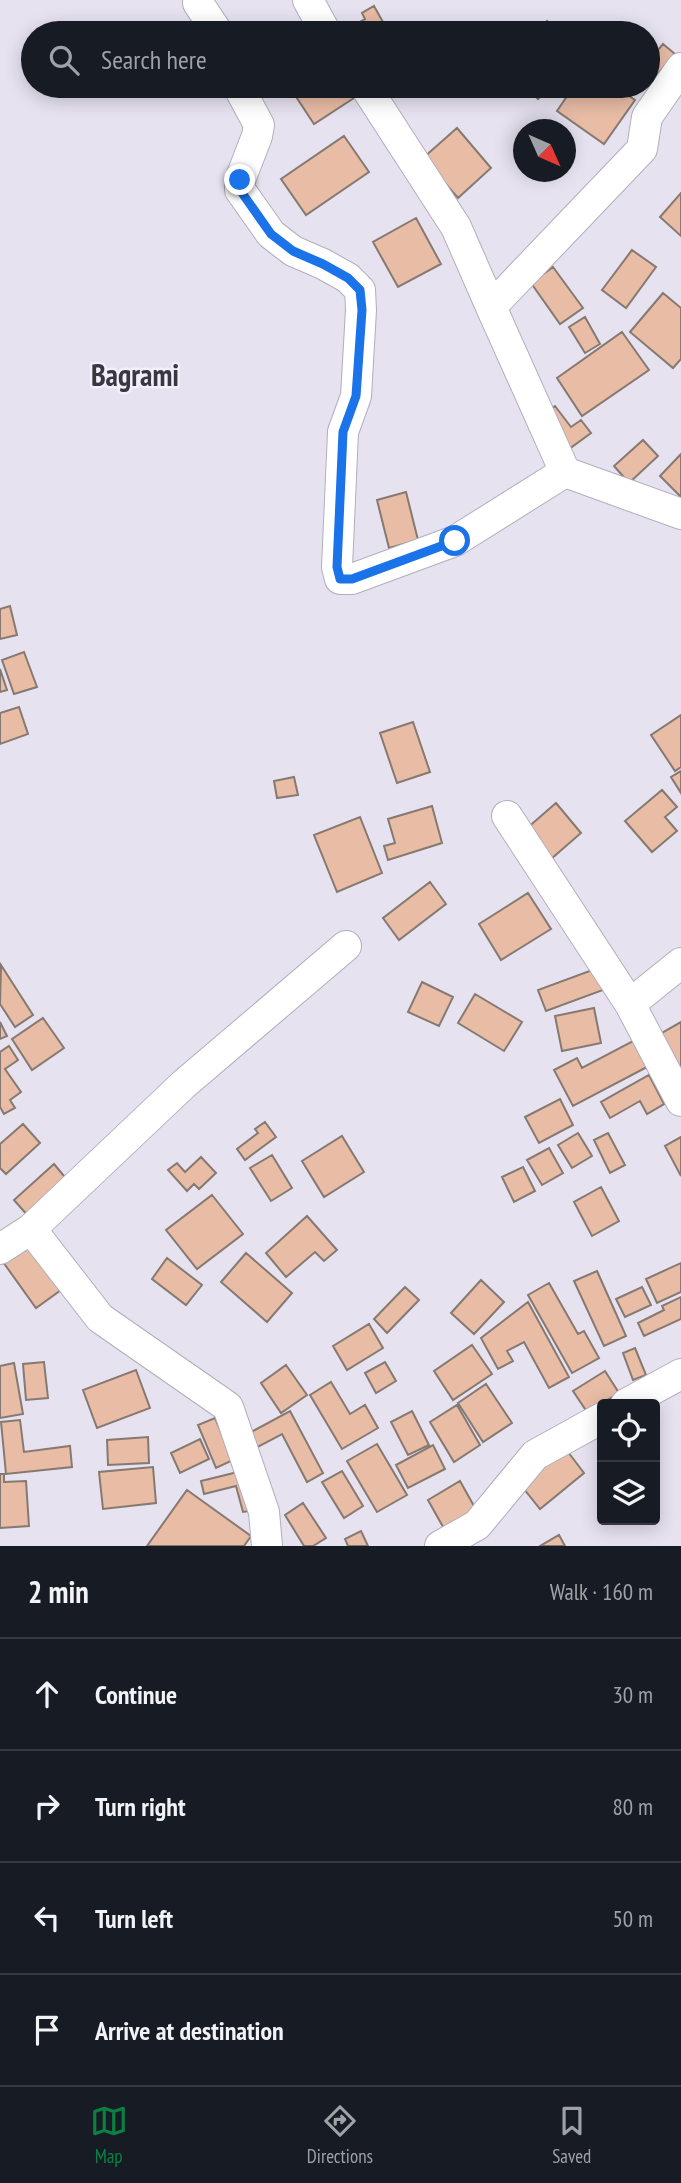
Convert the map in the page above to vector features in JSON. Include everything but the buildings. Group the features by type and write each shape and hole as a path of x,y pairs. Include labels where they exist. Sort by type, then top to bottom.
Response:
{"street":[{"path":"308,0 319,21"},
{"path":"198,3 210,21"},
{"path":"491,307 642,149 647,117 681,68"},
{"path":"244,98 259,125 240,180 240,190 271,234 293,251 348,278 360,290 362,310 356,396 343,432 337,567 340,579 352,579 455,541 565,472"},
{"path":"373,98 456,227 565,472 681,514"},
{"path":"507,816 630,1004 681,1101"},
{"path":"0,1249 31,1229 184,1084 346,946"},
{"path":"630,1004 681,963"},
{"path":"31,1229 100,1318 228,1406 264,1512 267,1546"},
{"path":"635,1399 681,1374"},
{"path":"440,1546 477,1525 535,1455 597,1421"}],"district":[{"name":"Bagrami","path":"135,376"}],"route":[{"path":"240,180 240,190 271,234 293,251 348,278 360,290 362,310 356,396 343,432 337,567 340,579 352,579 455,541"}]}
